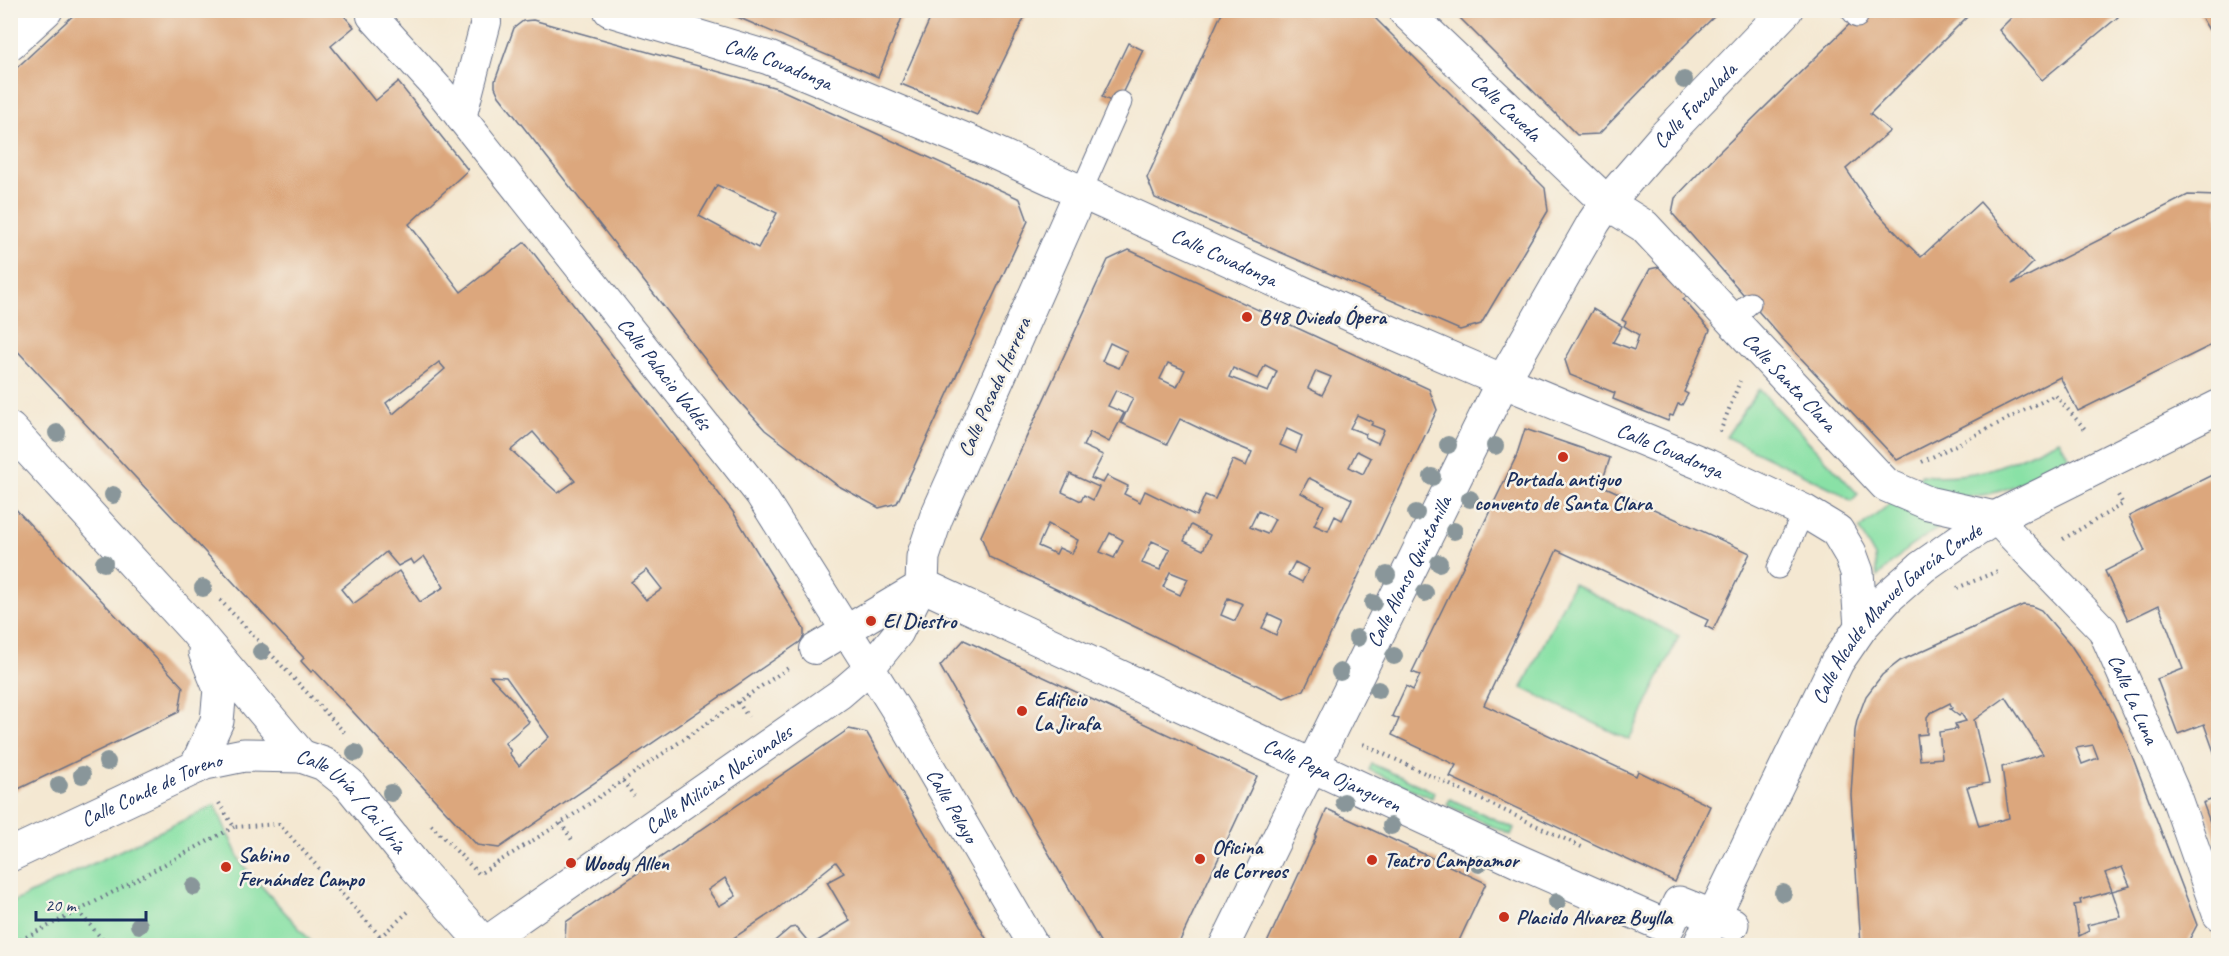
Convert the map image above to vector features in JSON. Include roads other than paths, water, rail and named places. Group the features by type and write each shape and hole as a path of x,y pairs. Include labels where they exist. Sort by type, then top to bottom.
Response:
{"street":[{"path":"10,43 46,10"},
{"name":"Calle Covadonga","path":"610,10 764,55 980,146 1077,202 1708,466 1804,511 1837,531 1850,553 1857,572 1861,627"},
{"name":"Calle Caveda","path":"1404,10 1607,203"},
{"name":"Calle Foncalada","path":"1607,203 1700,98 1786,10"},
{"name":"Calle Palacio Valdés","path":"372,16 440,91 760,494 869,669"},
{"path":"461,118 486,22"},
{"name":"Calle Posada Herrera","path":"922,585 923,557 936,518 1077,202"},
{"name":"Calle Santa Clara","path":"1607,203 1644,226 1740,311 1757,348 1886,485 1928,502 1995,518"},
{"name":"Calle Alonso Quintanilla","path":"1224,945 1503,381 1607,203"},
{"name":"Calle Alcalde Manuel García Conde","path":"1711,931 1837,662 1861,627 1889,596 1922,567 1995,518 2218,407"},
{"name":"Calle Uría / Cai Uría","path":"10,429 194,628 301,756 324,764 349,784 422,874 485,944"},
{"name":"Calle La Luna","path":"1995,518 2103,630 2174,791 2218,915"},
{"path":"815,649 922,585"},
{"name":"Calle Milicias Nacionales","path":"485,944 840,694 869,669 898,633 922,585"},
{"name":"Calle Pepa Ojanguren","path":"922,585 1520,862 1668,927 1679,903 1711,931"},
{"name":"Calle Uría / Cai Uría","path":"194,628 220,689 217,722 196,767"},
{"name":"Calle Pelayo","path":"869,669 900,716 1034,945"},
{"name":"Calle Conde de Toreno","path":"10,855 205,763 244,755 301,756"}],"lane":[{"path":"1077,202 1121,102"},
{"path":"1778,568 1804,511"}],"place":[{"name":"B48 Oviedo Ópera","path":"1247,317"},
{"name":"Portada antiguo convento de Santa Clara","path":"1563,457"},
{"name":"El Diestro","path":"871,621"},
{"name":"Edificio La Jirafa","path":"1022,711"},
{"name":"Oficina de Correos","path":"1200,859"},
{"name":"Teatro Campoamor","path":"1372,860"},
{"name":"Woody Allen","path":"571,863"},
{"name":"Sabino Fernández Campo","path":"226,867"},
{"name":"Placido Alvarez Buylla","path":"1504,917"}]}
